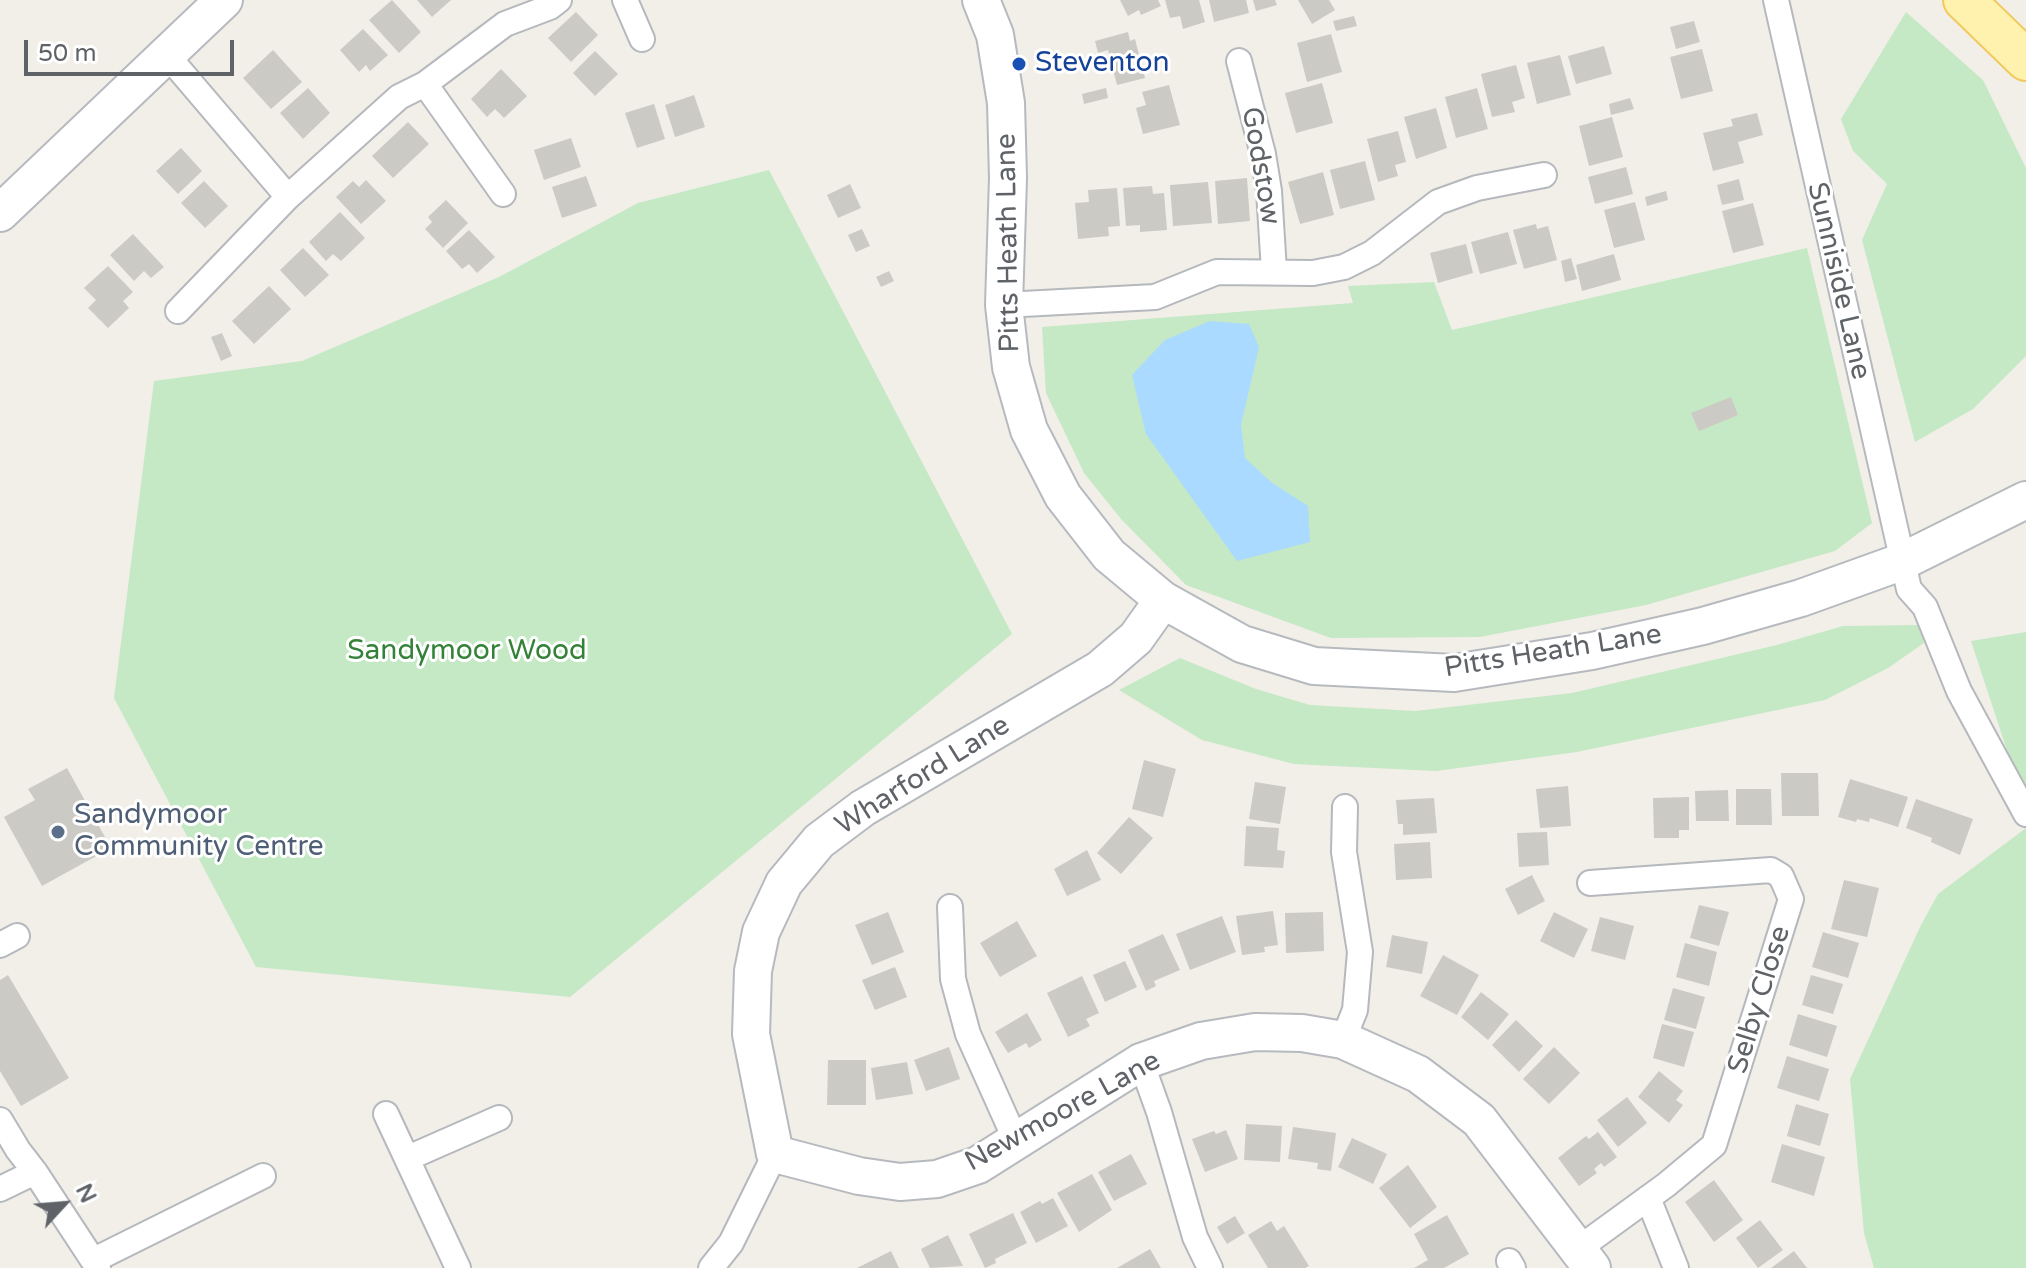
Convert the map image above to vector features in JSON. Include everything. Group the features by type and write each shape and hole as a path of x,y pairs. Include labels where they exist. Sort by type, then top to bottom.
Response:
{"main road":[{"path":"1964,0 2026,60"}],"street":[{"path":"0,213 224,0"},
{"path":"178,311 288,197 399,97 425,84 505,24 550,7 559,0"},
{"path":"625,0 642,39"},
{"name":"Pitts Heath Lane","path":"981,0 995,35 1006,103 1008,178 1004,305 1011,367 1029,430 1063,496 1109,555 1163,600 1242,644 1314,666 1454,673 1592,651 1703,626 1801,598 1901,562 2023,496"},
{"name":"Sunniside Lane","path":"1776,0 1909,589 1925,607 1959,691 2026,814"},
{"path":"1957,0 2026,82"},
{"path":"166,54 288,197"},
{"name":"Godstow","path":"1239,61 1263,154 1269,191 1274,271"},
{"path":"425,84 503,194"},
{"path":"1004,305 1155,297 1217,272 1313,273 1344,267 1372,253 1438,202 1477,188 1544,175"},
{"name":"Wharford Lane","path":"775,1154 751,1034 753,971 761,932 784,883 819,841 863,808 1100,669 1136,638 1163,600"},
{"path":"1343,1040 1355,1010 1360,952 1344,852 1345,807"},
{"name":"Selby Close","path":"1585,1258 1648,1198 1714,1145 1791,899 1781,876 1771,870 1590,883"},
{"path":"950,907 953,979 960,1006 987,1082 1016,1141"},
{"name":"Newmoore Lane","path":"775,1154 859,1176 900,1182 937,1179 978,1165 1141,1062 1201,1041 1255,1032 1302,1033 1343,1040 1418,1074 1479,1120 1585,1258"},
{"path":"1141,1062 1159,1112 1195,1237 1210,1268"},
{"path":"386,1114 458,1268"},
{"path":"408,1158 499,1118"},
{"path":"5,1127 96,1264 263,1176"},
{"path":"711,1268 731,1243 775,1154"},
{"path":"0,1189 35,1172"},
{"path":"1648,1198 1676,1268"}],"green space":[{"path":"1906,12 1983,80 2026,168 2026,356 1973,409 1915,442 1862,240 1887,184 1853,151 1841,119"},
{"name":"Sandymoor Wood","path":"769,170 1012,634 570,997 256,967 114,698 154,381 302,361 499,277 638,203"},
{"path":"1807,248 1872,523 1835,551 1646,605 1480,637 1331,638 1186,585 1121,519 1084,473 1046,393 1042,327 1353,303 1348,286 1434,282 1452,330"},
{"path":"1920,625 1924,643 1888,668 1825,700 1577,752 1436,771 1294,764 1202,740 1119,690 1180,658 1256,689 1310,705 1415,711 1572,693 1777,645 1843,626"},
{"path":"2026,632 2026,808 1971,641"},
{"path":"2026,828 2026,1268 1874,1268 1864,1233 1850,1079 1938,894"}],"water":[{"path":"1210,321 1249,324 1259,347 1241,425 1245,458 1271,482 1308,506 1310,542 1237,561 1146,434 1132,375 1165,340"}],"building":[{"path":"392,0 421,32 399,53 369,20"},
{"path":"417,0 451,0 432,17"},
{"path":"1120,0 1158,0 1161,6 1141,15 1139,10 1128,16"},
{"path":"1165,0 1199,0 1205,22 1183,29 1180,16 1170,18"},
{"path":"1209,0 1246,0 1249,13 1214,22"},
{"path":"1253,0 1275,0 1277,5 1256,11"},
{"path":"1298,0 1329,0 1335,10 1312,24"},
{"path":"576,12 598,35 571,62 548,38"},
{"path":"1354,16 1357,26 1336,31 1333,21"},
{"path":"1694,21 1700,42 1676,49 1670,27"},
{"path":"363,29 388,55 370,71 366,65 359,72 340,50"},
{"path":"1128,32 1130,41 1135,39 1145,78 1117,85 1108,50 1098,53 1095,41"},
{"path":"1331,34 1342,72 1307,82 1297,43"},
{"path":"1604,46 1612,74 1576,84 1568,56"},
{"path":"1702,49 1713,91 1681,99 1670,57"},
{"path":"273,50 302,82 271,109 243,78"},
{"path":"595,51 618,74 595,96 573,73"},
{"path":"1560,55 1571,95 1537,104 1527,63"},
{"path":"1516,65 1525,98 1512,102 1515,112 1492,117 1481,74"},
{"path":"501,69 527,96 504,118 495,109 487,117 471,99"},
{"path":"1322,83 1333,123 1296,133 1285,93"},
{"path":"1169,85 1180,125 1143,134 1136,108 1146,105 1142,92"},
{"path":"308,88 330,113 303,139 280,113"},
{"path":"1106,88 1108,98 1084,104 1082,94"},
{"path":"1477,88 1488,129 1456,138 1445,97"},
{"path":"694,95 705,127 675,137 665,105"},
{"path":"1630,98 1634,109 1611,115 1609,104"},
{"path":"654,104 665,139 637,148 625,113"},
{"path":"1436,108 1447,148 1416,159 1404,117"},
{"path":"1757,113 1763,135 1738,142 1744,163 1713,171 1703,133 1733,126 1731,119"},
{"path":"1612,117 1623,157 1589,166 1579,126"},
{"path":"408,122 429,144 393,178 372,156"},
{"path":"1398,131 1406,162 1395,165 1398,176 1378,182 1367,139"},
{"path":"571,138 581,167 544,180 534,150"},
{"path":"181,148 202,171 178,194 156,171"},
{"path":"1365,161 1375,200 1340,209 1330,170"},
{"path":"1626,167 1633,194 1595,204 1588,177"},
{"path":"1323,172 1334,215 1300,224 1288,182"},
{"path":"586,176 597,206 562,218 552,187"},
{"path":"1247,178 1250,221 1218,224 1215,181"},
{"path":"1739,179 1744,200 1722,205 1717,185"},
{"path":"366,180 386,201 361,224 336,197 353,181 359,187"},
{"path":"204,181 228,206 205,228 181,203"},
{"path":"1208,182 1212,223 1173,226 1170,185"},
{"path":"850,184 861,208 838,218 827,195"},
{"path":"1152,186 1153,194 1164,193 1167,230 1140,232 1140,225 1126,226 1123,188"},
{"path":"1117,188 1120,226 1108,227 1109,236 1078,239 1075,203 1089,202 1088,190"},
{"path":"1666,191 1668,200 1647,206 1645,197"},
{"path":"446,200 468,223 443,248 425,229 432,222 428,217"},
{"path":"1635,202 1645,240 1614,248 1604,210"},
{"path":"1753,203 1764,245 1733,253 1722,211"},
{"path":"340,212 365,238 341,261 333,254 326,261 309,242"},
{"path":"1536,224 1537,229 1548,226 1557,260 1524,269 1513,230"},
{"path":"862,229 870,246 856,252 848,235"},
{"path":"469,230 495,257 477,273 469,264 462,269 446,251"},
{"path":"1508,232 1517,264 1480,274 1471,242"},
{"path":"133,234 164,267 151,278 144,271 134,281 110,255"},
{"path":"1466,244 1473,273 1438,283 1430,253"},
{"path":"303,248 329,275 305,297 280,270"},
{"path":"1614,254 1621,280 1582,291 1576,265"},
{"path":"1571,258 1577,279 1565,282 1561,261"},
{"path":"108,266 133,292 123,301 129,308 108,328 88,308 96,300 84,288"},
{"path":"889,271 894,281 881,287 876,277"},
{"path":"269,286 291,309 254,344 232,321"},
{"path":"222,333 232,356 221,361 211,337"},
{"path":"1731,397 1738,415 1699,431 1691,413"},
{"path":"1144,760 1176,769 1163,817 1132,809"},
{"name":"Sandymoor Community Centre","path":"67,768 111,848 42,886 4,817 35,800 28,789"},
{"path":"1781,773 1818,773 1819,816 1782,816"},
{"path":"1850,779 1908,797 1898,827 1870,818 1869,822 1857,819 1856,822 1838,817"},
{"path":"1255,782 1286,787 1280,824 1249,819"},
{"path":"1568,786 1571,826 1540,828 1536,789"},
{"path":"1736,789 1771,789 1772,825 1736,825"},
{"path":"1728,790 1729,821 1696,821 1695,791"},
{"path":"1689,797 1689,830 1679,830 1679,838 1654,838 1653,798"},
{"path":"1434,798 1437,833 1403,835 1403,824 1398,824 1396,800"},
{"path":"1916,799 1973,819 1960,855 1931,842 1932,838 1906,828"},
{"path":"1129,817 1153,838 1121,874 1097,853"},
{"path":"1246,826 1279,828 1277,850 1285,851 1283,868 1244,866"},
{"path":"1547,832 1549,865 1519,867 1517,833"},
{"path":"1430,842 1432,878 1396,880 1394,844"},
{"path":"1087,850 1101,880 1067,896 1054,869"},
{"path":"1532,875 1545,901 1518,915 1505,889"},
{"path":"1844,880 1879,888 1867,937 1831,929"},
{"path":"1699,905 1729,912 1719,946 1690,938"},
{"path":"1273,911 1278,945 1264,947 1265,952 1242,955 1236,916"},
{"path":"888,912 904,952 872,965 855,925"},
{"path":"1323,912 1324,951 1286,953 1285,913"},
{"path":"1554,912 1588,929 1574,958 1540,941"},
{"path":"1222,916 1236,952 1190,970 1176,934"},
{"path":"1600,917 1634,926 1625,960 1591,951"},
{"path":"1017,921 1037,956 1000,977 980,943"},
{"path":"1823,932 1859,943 1848,978 1812,967"},
{"path":"1163,934 1180,970 1154,981 1156,986 1146,991 1128,950"},
{"path":"1392,935 1428,942 1422,974 1386,967"},
{"path":"1685,943 1717,952 1709,986 1676,977"},
{"path":"1443,955 1479,975 1457,1015 1420,996"},
{"path":"1125,961 1137,987 1105,1002 1093,975"},
{"path":"895,967 907,997 875,1010 862,980"},
{"path":"8,975 69,1078 21,1106 0,1071 0,980"},
{"path":"1811,975 1843,984 1833,1014 1802,1005"},
{"path":"1082,976 1099,1013 1086,1019 1090,1026 1068,1037 1047,993"},
{"path":"1673,988 1705,997 1696,1029 1664,1020"},
{"path":"1481,992 1509,1014 1488,1040 1461,1017"},
{"path":"1027,1013 1042,1040 1029,1048 1026,1043 1008,1053 995,1032"},
{"path":"1798,1014 1837,1026 1827,1057 1789,1045"},
{"path":"1516,1020 1543,1046 1519,1072 1492,1045"},
{"path":"1662,1024 1694,1032 1684,1067 1653,1058"},
{"path":"949,1047 960,1079 926,1091 914,1060"},
{"path":"1554,1047 1580,1073 1549,1104 1523,1079"},
{"path":"1787,1056 1829,1069 1819,1101 1777,1088"},
{"path":"828,1060 866,1060 866,1105 827,1105"},
{"path":"907,1062 913,1094 876,1100 871,1068"},
{"path":"1659,1071 1683,1091 1676,1100 1683,1105 1669,1123 1638,1097"},
{"path":"1627,1097 1647,1123 1618,1147 1597,1120"},
{"path":"1796,1104 1829,1114 1820,1146 1787,1136"},
{"path":"1246,1124 1282,1126 1280,1162 1244,1160"},
{"path":"1293,1127 1336,1133 1331,1171 1317,1169 1318,1163 1288,1159"},
{"path":"1226,1130 1238,1159 1205,1172 1192,1139"},
{"path":"1598,1132 1617,1157 1604,1167 1601,1163 1594,1169 1597,1173 1579,1186 1558,1158 1586,1136 1589,1139"},
{"path":"1352,1138 1387,1154 1373,1184 1338,1167"},
{"path":"1782,1144 1825,1157 1814,1196 1771,1182"},
{"path":"1131,1154 1147,1184 1114,1201 1098,1172"},
{"path":"1408,1165 1437,1207 1410,1228 1379,1188"},
{"path":"1092,1174 1112,1210 1079,1232 1057,1193"},
{"path":"1714,1180 1743,1220 1714,1242 1685,1202"},
{"path":"1053,1198 1068,1226 1036,1243 1020,1212"},
{"path":"1013,1213 1027,1243 995,1259 996,1263 985,1268 969,1234"},
{"path":"1447,1215 1469,1254 1444,1268 1414,1268 1428,1260 1414,1234"},
{"path":"1235,1216 1245,1233 1227,1244 1217,1227"},
{"path":"1760,1220 1783,1250 1758,1268 1736,1238"},
{"path":"1271,1221 1277,1231 1284,1226 1309,1266 1268,1268 1248,1235"},
{"path":"948,1235 963,1266 930,1268 921,1249"},
{"path":"1150,1249 1161,1268 1117,1268"},
{"path":"891,1251 899,1268 857,1268"},
{"path":"1794,1251 1807,1268 1771,1268"}],"place":[{"name":"Steventon","path":"1019,64"},
{"name":"Sandymoor Community Centre","path":"58,832"}]}
